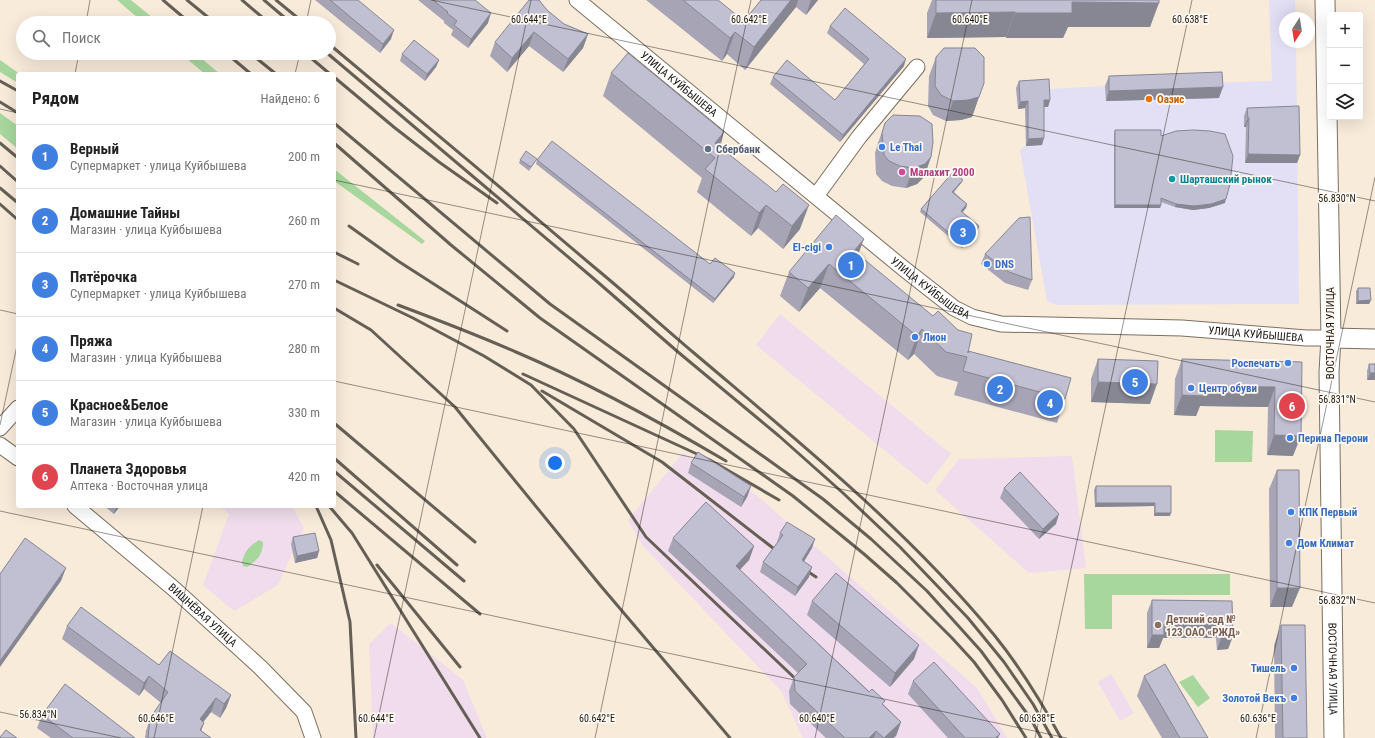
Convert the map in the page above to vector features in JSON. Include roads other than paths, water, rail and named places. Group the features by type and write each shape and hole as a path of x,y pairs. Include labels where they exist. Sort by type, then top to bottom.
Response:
{"main road":[{"name":"ВОСТОЧНАЯ УЛИЦА","path":"1325,0 1331,338 1329,372 1334,738"},
{"name":"УЛИЦА КУЙБЫШЕВА","path":"1331,338 1375,339"}],"street":[{"name":"УЛИЦА КУЙБЫШЕВА","path":"577,0 940,297 954,308 972,317 1001,324 1182,328 1306,338 1331,338"},
{"path":"816,196 859,137 917,67"},
{"path":"0,428 16,410"},
{"path":"0,445 16,457"},
{"name":"ВИШНЁВАЯ УЛИЦА","path":"77,508 173,588 260,667 304,712 313,738"}],"railway":[{"path":"163,0 182,16"},
{"path":"187,0 206,16"},
{"path":"242,0 261,16"},
{"path":"264,0 283,16"},
{"path":"276,0 295,16"},
{"path":"336,50 812,453 889,523 926,559 995,636 1030,686 1061,738"},
{"path":"234,60 249,72"},
{"path":"259,60 274,72"},
{"path":"313,60 328,72"},
{"path":"335,60 593,278 678,352 779,436 843,493 900,547 968,618 1004,662 1033,704 1052,738"},
{"path":"336,79 395,128 439,162 497,203"},
{"path":"0,81 16,90"},
{"path":"0,102 16,112"},
{"path":"336,125 550,304 823,499 871,539 927,591 981,651 1031,719 1041,738"},
{"path":"0,143 16,156"},
{"path":"336,145 451,245 540,318 793,496 864,554 897,583 974,662 1002,700 1026,738"},
{"path":"0,166 16,180"},
{"path":"0,188 16,201"},
{"path":"0,204 16,218"},
{"path":"349,226 398,261 507,331"},
{"path":"336,253 358,264"},
{"path":"336,281 413,318 484,356 531,385 574,429 646,537 802,685"},
{"path":"398,305 487,340 570,376 675,431 726,461"},
{"path":"336,309 371,330 455,407 600,585 730,738"},
{"path":"523,374 710,460 779,500"},
{"path":"542,391 662,462 782,555"},
{"path":"336,425 475,542"},
{"path":"336,460 457,565"},
{"path":"336,473 464,581"},
{"path":"336,493 480,614"},
{"path":"317,508 331,540 350,622 356,738"},
{"path":"331,508 352,533 480,738"},
{"path":"377,565 460,667"},
{"path":"801,567 816,577"}],"place":[{"name":"Оазис","path":"1149,99"},
{"name":"Le Thai","path":"882,147"},
{"name":"Сбербанк","path":"708,149"},
{"name":"Малахит 2000","path":"902,172"},
{"name":"Шарташский рынок","path":"1172,179"},
{"name":"Пятёрочка","path":"963,232"},
{"name":"El-cigi","path":"829,247"},
{"name":"DNS","path":"987,264"},
{"name":"Верный","path":"851,265"},
{"name":"Лион","path":"915,337"},
{"name":"Роспечать","path":"1288,363"},
{"name":"Красное&Белое","path":"1135,382"},
{"name":"Центр обуви","path":"1191,388"},
{"name":"Домашние Тайны","path":"1000,389"},
{"name":"Пряжа","path":"1050,403"},
{"name":"Планета Здоровья","path":"1292,406"},
{"name":"Перина Перони","path":"1290,438"},
{"name":"КПК Первый","path":"1291,512"},
{"name":"Дом Климат","path":"1289,543"},
{"name":"Детский сад № 123 ОАО «РЖД»","path":"1158,625"},
{"name":"Тишель","path":"1294,668"},
{"name":"Золотой Векъ","path":"1294,698"}]}
